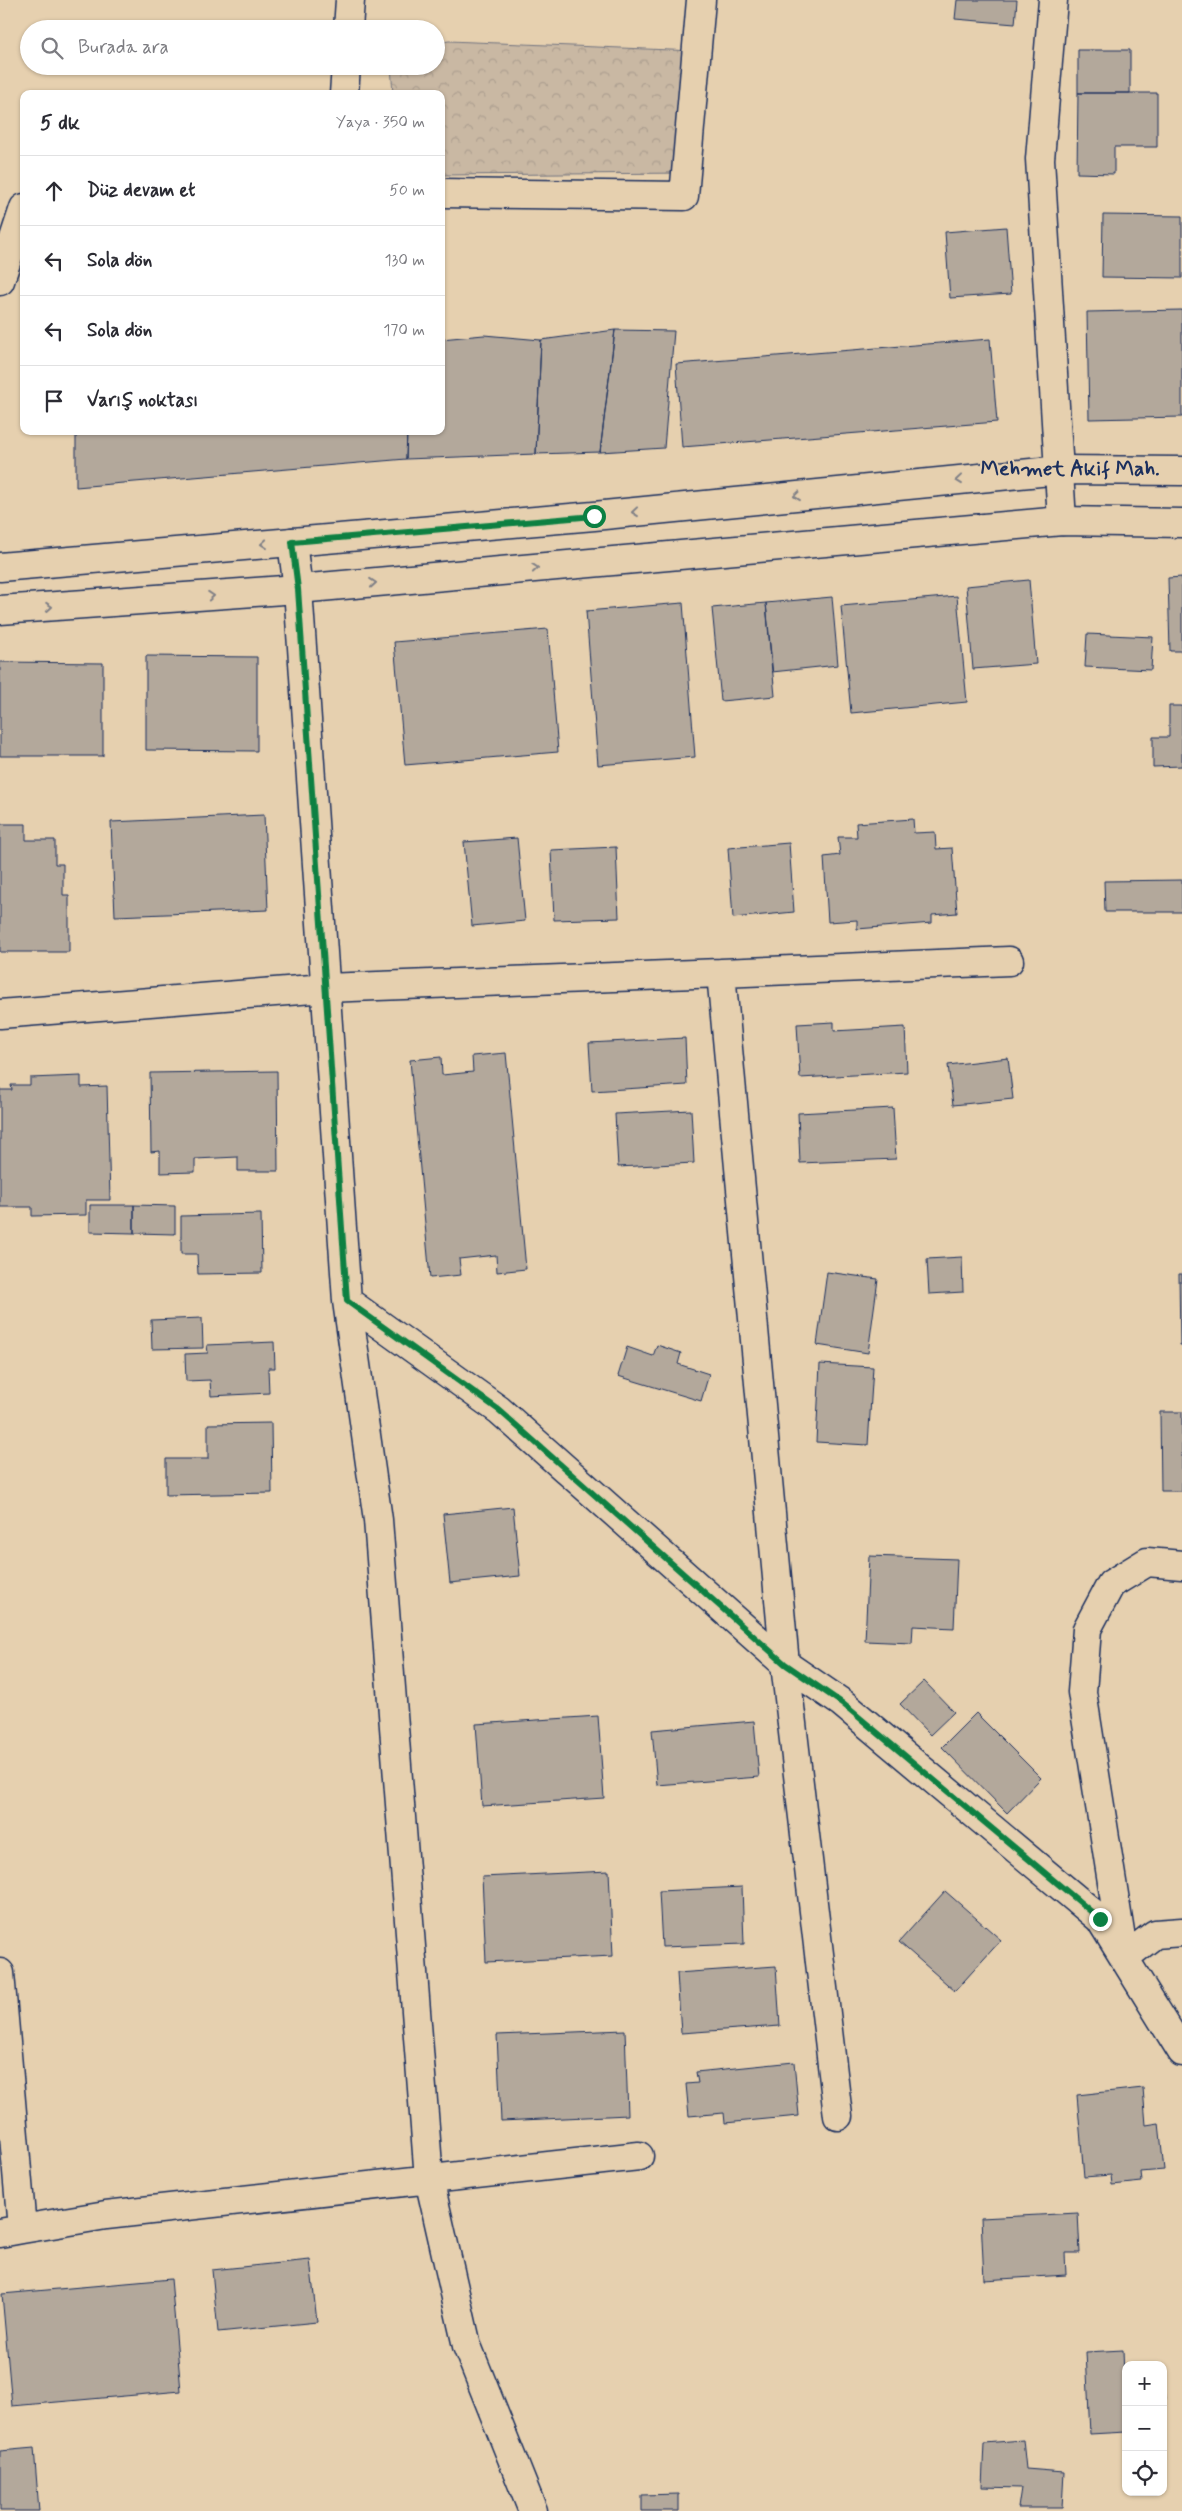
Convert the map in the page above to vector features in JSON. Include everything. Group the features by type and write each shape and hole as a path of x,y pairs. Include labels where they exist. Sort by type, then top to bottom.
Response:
{"street":[{"path":"349,20 350,0"},
{"path":"445,192 684,196 701,0"},
{"path":"1053,0 1040,159 1061,470 1062,521"},
{"path":"344,90 345,75"},
{"path":"0,281 20,220"},
{"path":"0,567 594,516 1061,470 1182,471"},
{"path":"0,610 298,589 1062,521 1182,523"},
{"path":"292,542 298,589 347,1301 378,1520 429,2179 467,2346 533,2511"},
{"path":"0,1014 325,988 1009,961"},
{"path":"721,973 785,1664 838,2116"},
{"path":"347,1301 499,1410 785,1664 842,1703 1100,1919 1182,2052"},
{"path":"1124,1958 1082,1692 1086,1630 1111,1584 1147,1562 1182,1565"},
{"path":"1124,1958 1155,1934 1182,1932"},
{"path":"0,1973 11,2231 106,2215 639,2156"}],"green space":[{"path":"445,42 695,51 688,173 445,175 445,90 393,90 392,75 445,75"}],"building":[{"path":"957,0 1017,0 1015,24 955,19"},
{"path":"1078,50 1130,50 1130,93 1078,93"},
{"path":"1078,93 1157,93 1157,147 1114,147 1114,174 1077,173"},
{"path":"1103,215 1182,216 1182,278 1102,277"},
{"path":"1006,227 1011,294 950,298 945,232"},
{"path":"1182,310 1182,417 1089,419 1087,312"},
{"path":"615,330 600,452 536,454 541,340"},
{"path":"615,330 674,331 664,448 600,452"},
{"path":"484,335 541,340 536,454 406,459 407,435 445,435 445,339"},
{"path":"990,339 997,422 682,447 676,364"},
{"path":"76,435 407,435 406,459 76,487"},
{"path":"1182,577 1182,651 1170,651 1168,578"},
{"path":"1029,580 1036,664 973,669 966,586"},
{"path":"957,596 967,702 851,713 841,606"},
{"path":"832,597 838,665 772,672 766,603"},
{"path":"683,603 695,757 598,765 586,611"},
{"path":"766,603 775,696 721,701 712,608"},
{"path":"548,629 558,752 405,765 394,642"},
{"path":"1087,634 1153,637 1151,670 1085,667"},
{"path":"146,656 257,657 257,751 146,750"},
{"path":"0,662 103,663 103,756 0,756"},
{"path":"1169,706 1182,706 1182,766 1153,767 1153,737 1169,737"},
{"path":"264,815 268,910 115,916 111,822"},
{"path":"913,819 914,833 935,832 936,849 952,848 957,913 932,915 932,923 857,929 857,920 828,922 824,857 840,855 838,837 857,837 856,823"},
{"path":"0,824 26,824 26,840 55,840 55,864 63,864 63,895 69,895 69,952 0,952"},
{"path":"517,838 525,921 472,926 464,842"},
{"path":"789,843 794,912 733,918 728,848"},
{"path":"616,847 619,918 554,920 551,850"},
{"path":"1182,880 1182,912 1105,912 1104,881"},
{"path":"834,1022 834,1031 905,1027 907,1072 800,1078 797,1024"},
{"path":"685,1038 687,1085 592,1091 589,1043"},
{"path":"506,1053 526,1269 497,1272 496,1255 459,1259 461,1275 430,1278 410,1060 441,1057 442,1075 473,1072 472,1056"},
{"path":"1008,1058 1013,1099 953,1105 948,1065"},
{"path":"277,1071 278,1171 238,1171 238,1157 195,1159 195,1172 160,1173 160,1151 151,1152 150,1073"},
{"path":"81,1076 81,1087 107,1086 110,1200 86,1200 86,1215 32,1216 32,1207 0,1207 0,1090 12,1090 11,1085 30,1085 30,1078"},
{"path":"893,1108 896,1159 800,1163 798,1113"},
{"path":"691,1110 694,1163 618,1167 615,1114"},
{"path":"90,1205 134,1205 134,1233 90,1232"},
{"path":"134,1205 175,1206 175,1234 134,1233"},
{"path":"261,1214 262,1273 198,1274 197,1254 181,1254 181,1216"},
{"path":"962,1257 963,1292 929,1294 927,1259"},
{"path":"827,1272 878,1279 868,1353 817,1345"},
{"path":"1179,1274 1182,1274 1182,1345 1180,1345"},
{"path":"202,1318 203,1348 152,1349 151,1320"},
{"path":"274,1342 275,1368 268,1368 269,1393 211,1396 210,1380 186,1381 185,1354 208,1353 207,1345"},
{"path":"657,1345 681,1353 678,1364 709,1374 701,1401 618,1376 627,1347 653,1356"},
{"path":"820,1364 873,1367 868,1445 816,1442"},
{"path":"1160,1412 1182,1412 1182,1491 1161,1491"},
{"path":"271,1423 272,1493 166,1495 166,1459 208,1459 208,1424"},
{"path":"513,1507 520,1576 450,1583 443,1514"},
{"path":"869,1556 957,1559 954,1628 913,1626 912,1643 865,1641"},
{"path":"924,1681 954,1712 930,1735 900,1704"},
{"path":"976,1713 1041,1778 1007,1813 942,1747"},
{"path":"598,1716 604,1798 482,1806 476,1724"},
{"path":"754,1721 759,1777 657,1785 652,1730"},
{"path":"609,1871 613,1956 486,1962 482,1877"},
{"path":"742,1887 744,1944 662,1947 659,1891"},
{"path":"945,1891 1001,1940 955,1991 899,1942"},
{"path":"776,1966 780,2026 681,2033 677,1973"},
{"path":"625,2030 628,2115 501,2121 497,2035"},
{"path":"794,2062 799,2116 725,2123 724,2113 689,2116 686,2084 698,2083 696,2072"},
{"path":"1143,2088 1146,2125 1159,2123 1164,2170 1141,2172 1142,2182 1112,2185 1111,2175 1084,2177 1077,2095"},
{"path":"1078,2213 1080,2253 1065,2253 1066,2275 984,2280 981,2218"},
{"path":"310,2260 317,2322 218,2332 212,2270"},
{"path":"171,2279 181,2391 12,2406 2,2294"},
{"path":"1123,2350 1122,2432 1090,2434 1086,2352"},
{"path":"1023,2440 1026,2469 1064,2472 1062,2508 1018,2508 1021,2488 982,2487 984,2443"},
{"path":"34,2448 39,2511 0,2511 0,2451"},
{"path":"679,2494 679,2511 642,2511 642,2495"}],"district":[{"name":"Mehmet Akif Mah.","path":"1070,468"}],"route":[{"path":"594,516 292,542 298,589 347,1301 499,1410 785,1664 842,1703 1100,1919"}]}
